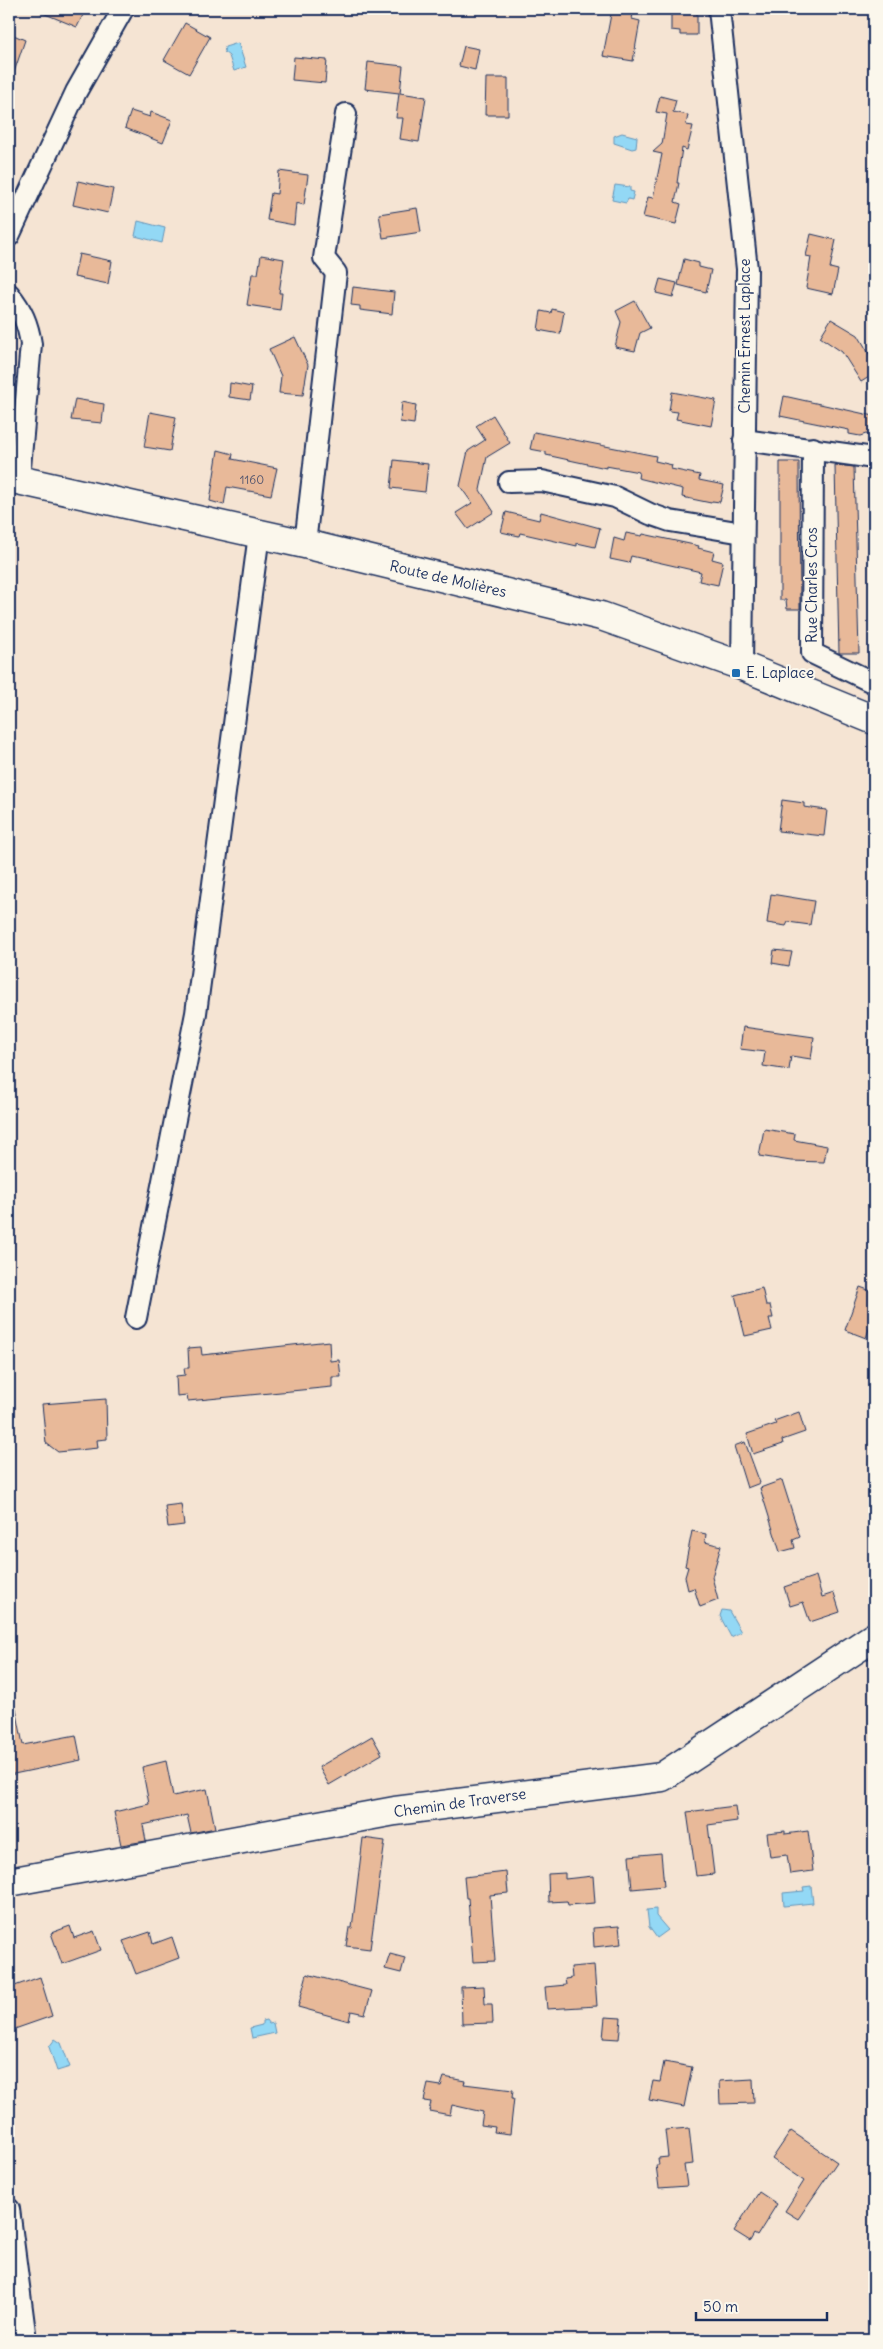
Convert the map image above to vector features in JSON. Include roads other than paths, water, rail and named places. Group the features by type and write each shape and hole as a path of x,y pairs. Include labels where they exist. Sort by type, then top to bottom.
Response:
{"street":[{"path":"9,236 76,92 123,9"},
{"name":"Chemin Ernest Laplace","path":"720,9 747,269 742,666"},
{"path":"305,544 336,273 324,258 346,114"},
{"path":"9,294 24,314 31,344 14,479"},
{"path":"744,440 874,458"},
{"name":"Rue Charles Cros","path":"812,448 812,653 874,683"},
{"name":"Route de Molières","path":"14,479 305,544 601,616 742,666 874,720"},
{"path":"509,482 542,481 615,497 650,514 670,521 743,532"},
{"path":"136,1318 196,1013 259,534"},
{"name":"Chemin de Traverse","path":"9,1882 395,1812 662,1777 874,1637"},
{"path":"9,2209 26,2340"}],"water":[{"path":"238,43 246,67 234,71 229,56 224,52 225,47"},
{"path":"622,133 637,137 636,148 632,149 614,143 614,136"},
{"path":"615,185 630,187 630,191 634,192 632,200 628,199 626,203 612,200"},
{"path":"138,221 165,228 162,243 135,236"},
{"path":"722,1610 729,1611 741,1632 731,1637 720,1616"},
{"path":"811,1886 813,1903 784,1906 783,1893 804,1891 803,1887"},
{"path":"656,1909 656,1916 668,1930 657,1938 649,1927 647,1910"},
{"path":"266,2020 269,2024 273,2023 275,2033 252,2038 250,2028 262,2025 262,2021"},
{"path":"55,2039 61,2043 70,2067 57,2071 49,2047"}],"place":[{"name":"E. Laplace","path":"736,673"}]}
